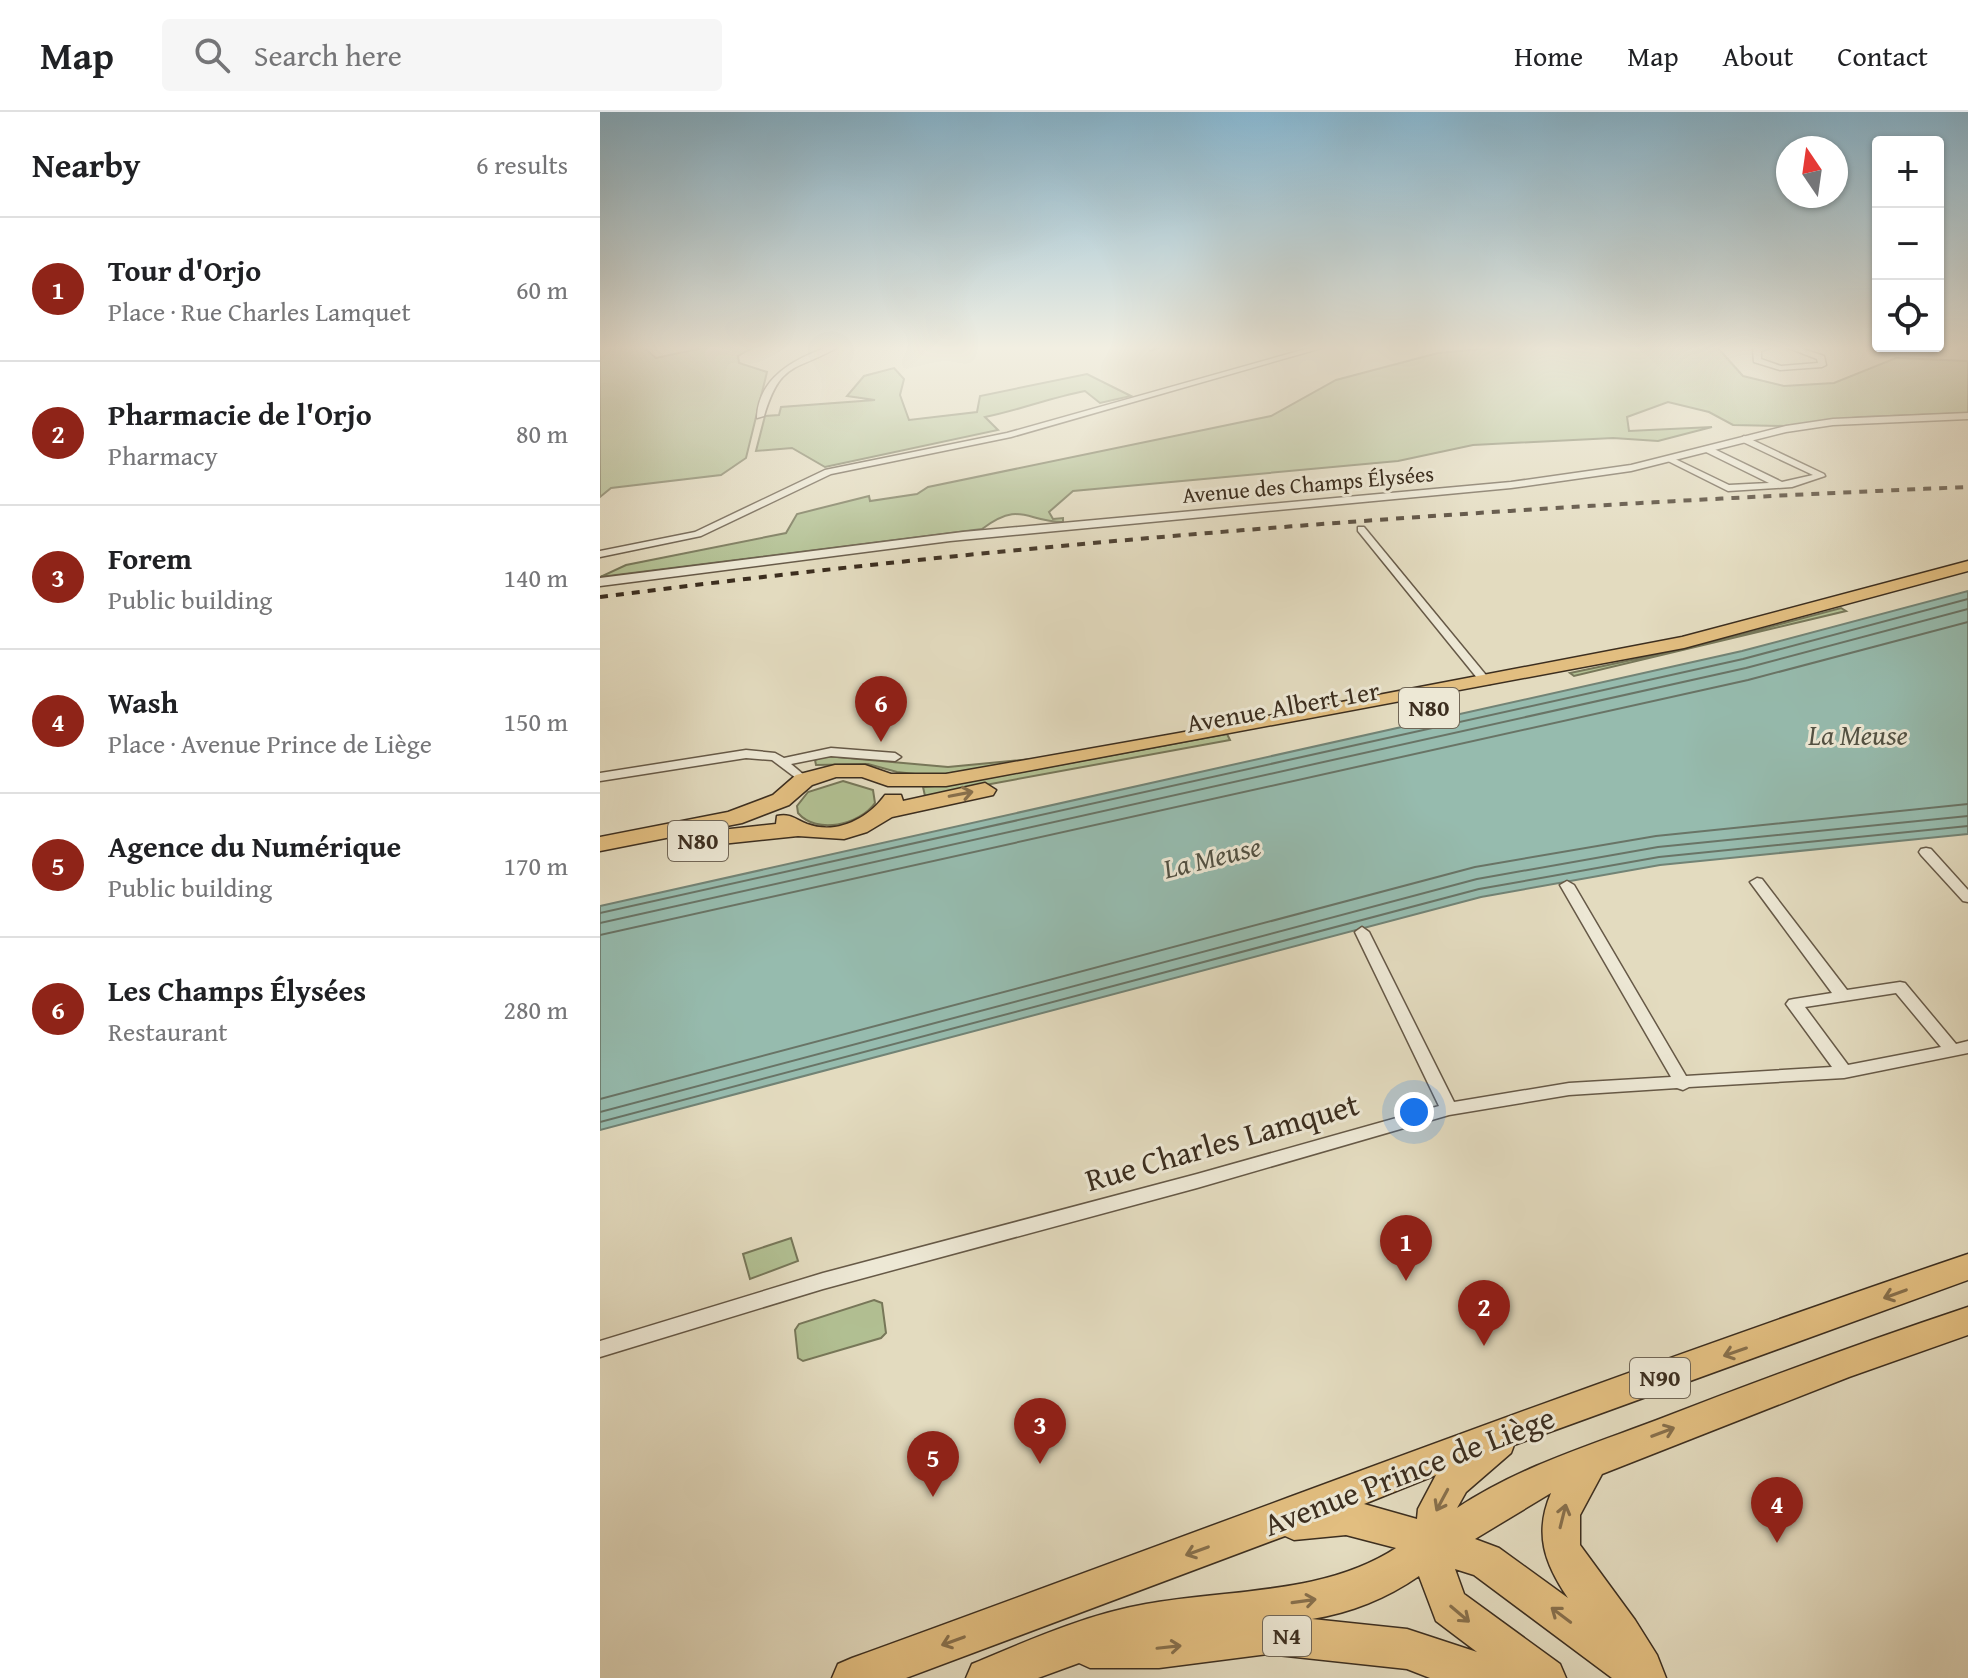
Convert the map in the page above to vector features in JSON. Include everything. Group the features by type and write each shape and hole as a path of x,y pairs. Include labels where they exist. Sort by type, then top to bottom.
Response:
{"main road":[{"name":"Avenue Albert 1er","path":"1488,689 1750,627 1968,566"},
{"name":"Avenue Albert 1er","path":"600,859 743,832 797,829 836,832 865,825 885,812 948,797 1778,633 1968,580"},
{"name":"Avenue Albert 1er","path":"600,844 734,818 781,800 804,780 850,770 865,771 888,780 946,780 1401,706"},
{"path":"885,812 895,795 888,780"},
{"path":"781,800 781,816 797,829"},
{"name":"Avenue Prince de Liège","path":"852,1678 1270,1524 1364,1485 1968,1267"},
{"name":"Avenue Prince de Liège","path":"986,1678 1064,1648 1143,1624 1338,1596 1382,1579 1493,1505 1590,1460 1840,1365 1968,1321"},
{"path":"1513,1431 1453,1480 1436,1509 1436,1570 1450,1607 1546,1678"},
{"path":"1590,1460 1560,1517 1560,1534 1567,1561 1587,1595 1612,1621 1647,1678"},
{"path":"1270,1524 1346,1517 1490,1563 1647,1678"},
{"name":"N4","path":"1064,1648 1159,1648 1268,1634 1407,1649 1451,1666 1506,1678"}],"street":[{"path":"600,554 687,538 828,472 1008,435 1061,420"},
{"name":"Avenue des Champs Élysées","path":"600,582 951,538 1511,485 1601,473 1744,439 1833,422 1871,420"},
{"path":"1668,459 1728,488 1782,485 1821,476 1744,439"},
{"path":"1707,449 1782,485"},
{"path":"1361,529 1488,689"},
{"path":"783,762 831,752 895,757"},
{"path":"600,777 746,754 765,755 783,762 804,780"},
{"path":"1926,852 1968,898"},
{"path":"1757,882 1843,996"},
{"path":"1567,885 1683,1084"},
{"path":"1362,932 1449,1109"},
{"path":"1844,1072 1794,1004 1900,987 1960,1048"},
{"name":"Rue Charles Lamquet","path":"600,1349 823,1281 1197,1181 1449,1109 1569,1089 1844,1072 1960,1048"}],"green space":[{"path":"600,420 755,420 746,458 721,475 611,488 600,497"},
{"path":"764,420 988,420 998,430 825,467 792,448 756,451"},
{"path":"1251,420 1627,420 1629,431 1712,427 1658,441 1613,438 1473,445 1398,461 1073,491 1049,512 1053,519 1063,518 1063,522 1015,514 995,520 982,529 600,577 626,565 786,533 797,514 869,496 870,501 917,494 928,487"},
{"path":"1724,420 1834,420 1785,426 1733,425"},
{"path":"1841,608 1846,611 1574,676 1570,673 1698,646"},
{"path":"1227,734 1230,740 925,796 923,787 956,784"},
{"path":"825,756 948,767 1042,758 933,776 897,772 868,764 816,765 815,760"},
{"path":"843,781 873,790 875,803 868,811 849,822 826,825 806,820 798,813 797,806 808,792"},
{"path":"791,1238 798,1261 750,1279 743,1254"},
{"path":"874,1300 882,1303 886,1333 881,1338 803,1361 798,1358 795,1330 799,1324"}],"water":[{"name":"La Meuse","path":"1968,591 1968,834 1660,865 1481,897 600,1130 600,906 1742,651"}],"railway":[{"path":"600,597 941,558 1283,527 1625,504 1968,487"}],"place":[{"name":"Les Champs Élysées","path":"881,742"},
{"name":"Tour d'Orjo","path":"1406,1281"},
{"name":"Pharmacie de l'Orjo","path":"1484,1346"},
{"name":"Forem","path":"1040,1464"},
{"name":"Agence du Numérique","path":"933,1497"},
{"name":"Wash","path":"1777,1543"}]}
